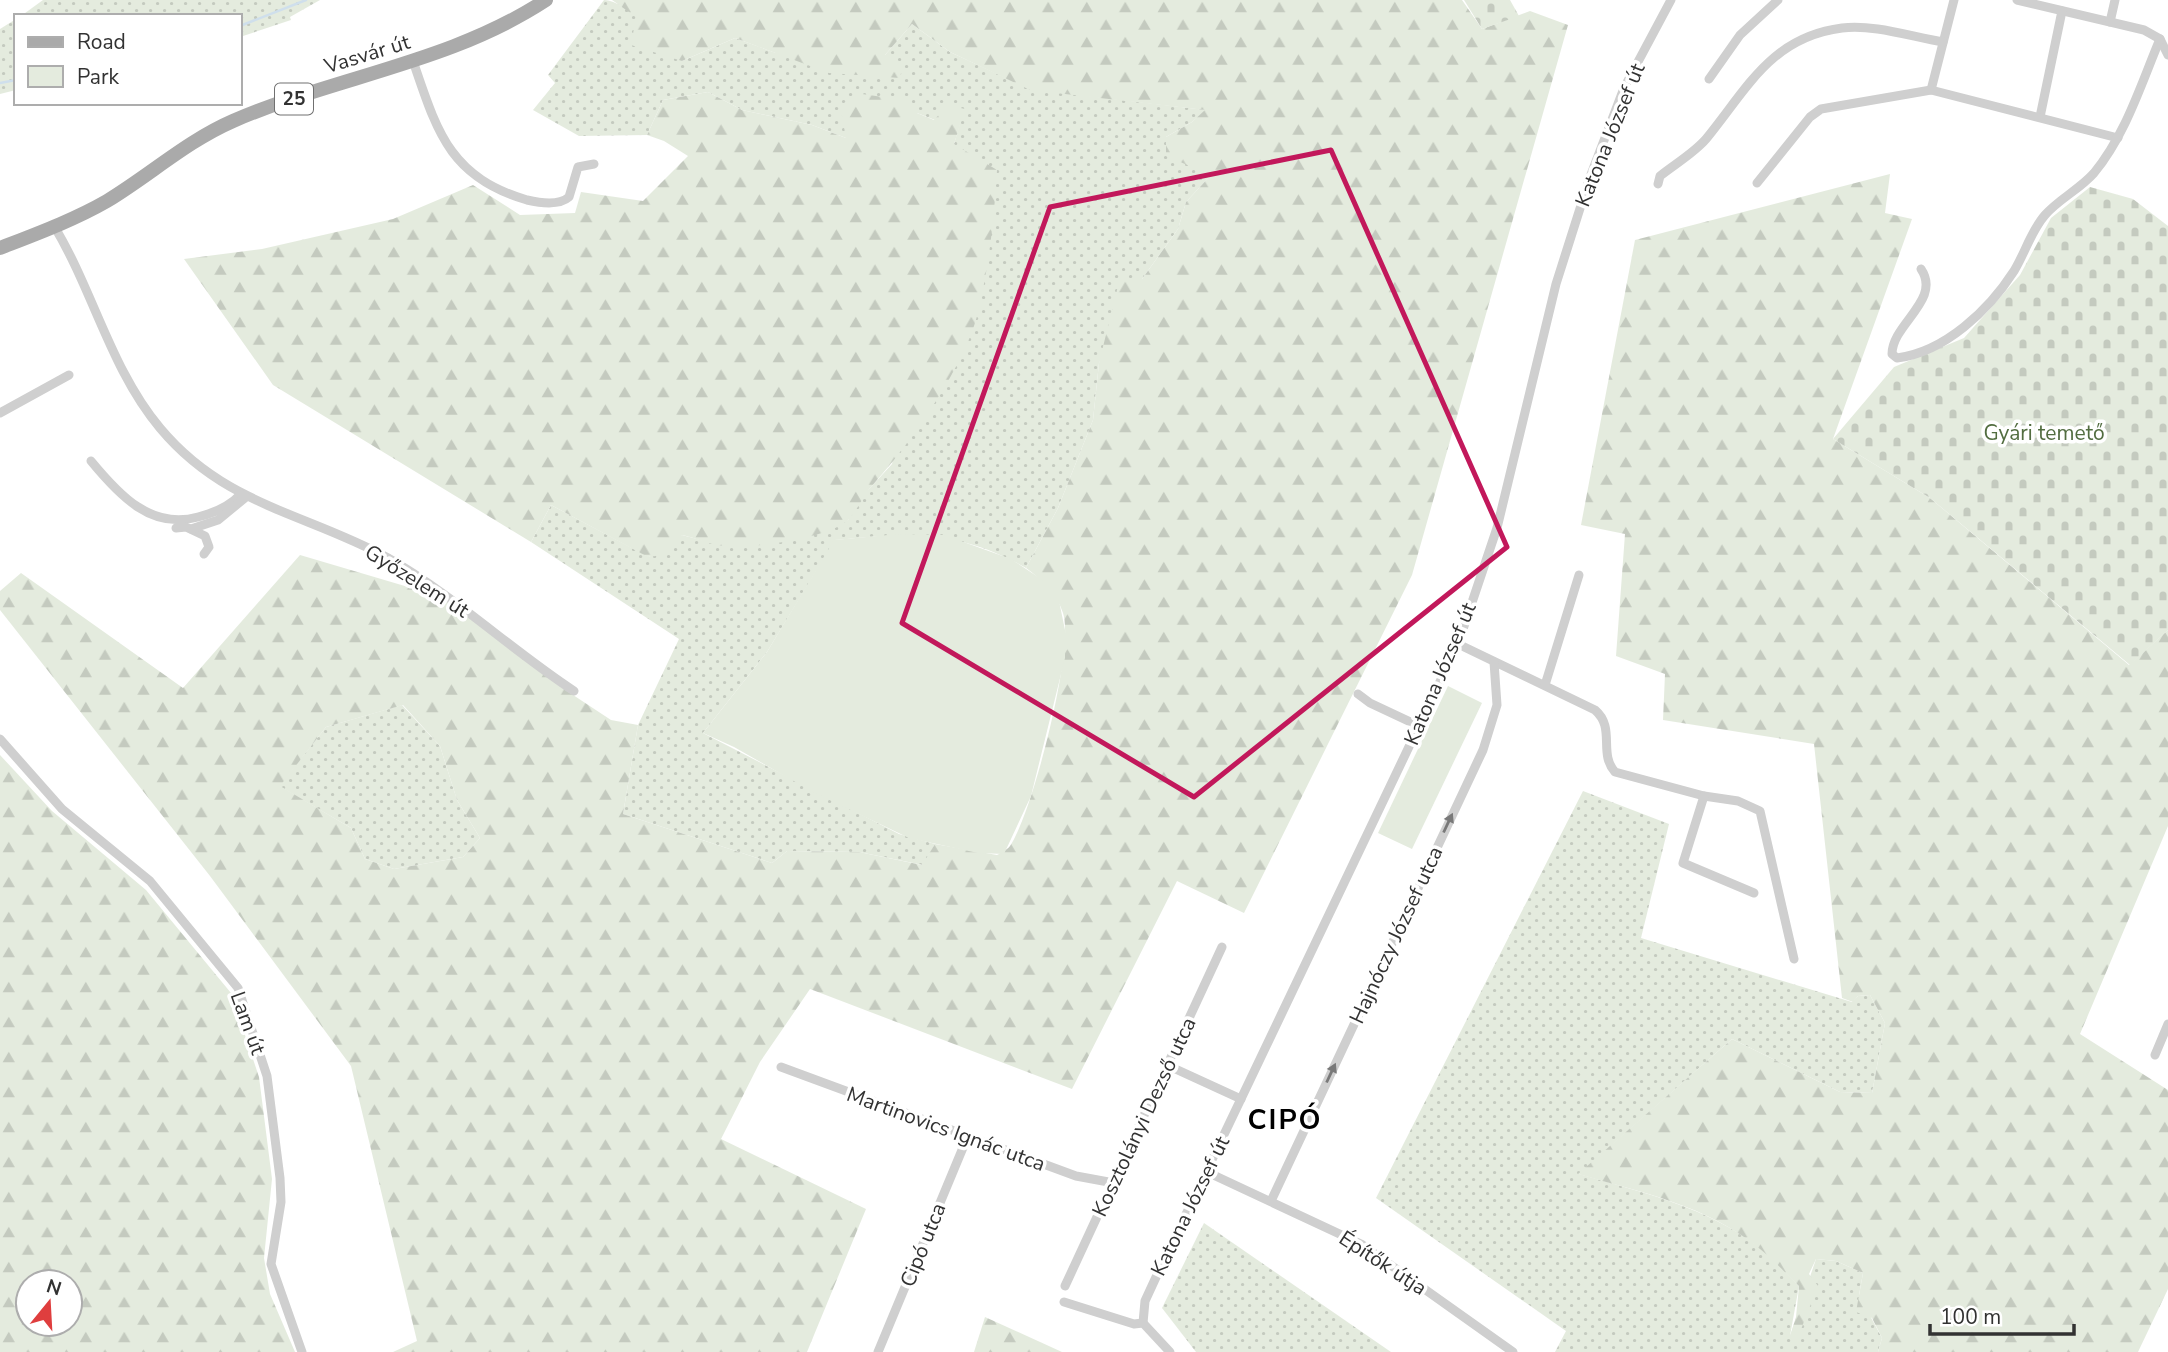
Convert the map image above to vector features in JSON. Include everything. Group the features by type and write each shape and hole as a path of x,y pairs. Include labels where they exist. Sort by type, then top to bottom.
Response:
{"main road":[{"name":"Vasvár út","path":"54,226 109,200 190,145 232,122 485,35 545,0"},
{"name":"25","path":"0,248 54,226"}],"street":[{"name":"Katona József út","path":"1143,1323 1145,1301 1458,644 1497,528 1556,284 1590,177 1623,88 1671,0"},
{"path":"1709,79 1741,35 1778,0"},
{"path":"1931,90 1954,0"},
{"path":"2017,0 2144,30 2160,39 2168,55"},
{"path":"2110,22 2115,0"},
{"path":"2040,117 2062,11"},
{"path":"1658,184 1660,176 1704,141 1776,53 1805,39 1842,28 1869,29 1943,42"},
{"path":"1922,269 1926,288 1921,303 1900,328 1892,344 1892,354 1897,358 1920,353 1957,333 1984,307 2013,271 2046,214 2093,173 2118,138 2160,39"},
{"path":"413,61 429,112 454,158 477,175 525,199 561,202 569,197 578,167 594,164"},
{"path":"1757,183 1810,117 1821,109 1931,90 2118,138"},
{"name":"Győzelem út","path":"54,226 148,413 190,458 244,496 388,559 447,594 573,691"},
{"path":"0,413 69,375"},
{"path":"91,461 110,483 142,511 172,522 204,516 244,496"},
{"path":"176,528 191,529 218,520 244,496"},
{"path":"191,529 209,541 204,554"},
{"path":"1545,685 1579,575"},
{"path":"1458,644 1545,685 1601,716 1607,727 1607,759 1615,772 1704,796 1738,801 1762,813 1794,959"},
{"name":"Hajnóczy József utca","path":"1270,1201 1483,750 1496,705 1494,662"},
{"path":"1358,694 1370,703 1419,726"},
{"name":"Lam út","path":"0,739 62,809 150,881 238,988 267,1076 280,1178 281,1202 271,1264 302,1352"},
{"path":"1704,796 1683,863 1754,893"},
{"name":"Kosztolányi Dezső utca","path":"1065,1286 1222,947"},
{"path":"2155,1055 2168,1024"},
{"path":"1169,1066 1241,1099"},
{"name":"Martinovics Ignác utca","path":"780,1067 1076,1176 1114,1183"},
{"name":"Cipó utca","path":"878,1352 967,1138"},
{"name":"Építők útja","path":"1207,1172 1361,1244 1513,1352"},
{"path":"1064,1302 1134,1324 1143,1323 1170,1352"}],"highlighted area":[{"path":"1331,150 1507,547 1194,797 902,623 1050,207"}],"green space":[{"path":"43,0 320,0 290,17 291,20 242,36 242,14 24,14"},
{"path":"604,0 624,7 682,61 735,38 776,53 885,55 912,24 950,52 1030,89 1206,110 1192,122 1166,137 1211,175 1186,202 1178,229 1142,279 1099,363 1093,420 1058,508 1026,568 1001,555 955,540 887,536 835,540 767,652 703,733 899,834 935,844 923,865 859,852 787,851 772,863 623,814 638,725 679,639 531,542 551,505 649,557 682,535 724,546 848,520 859,500 892,464 954,144 964,109 935,120 917,113 846,138 812,125 742,110 708,92 663,100 647,135 579,136 533,110 555,83 548,75"},
{"path":"612,0 1462,0 1482,29 1530,11 1568,25 1412,575 1244,913 1177,881 1072,1089 810,989 760,1062 721,1139 866,1209 807,1352 393,1352 417,1341 351,1066 210,876 0,610 0,591 21,573 183,688 300,555 442,597 564,689 611,720 638,725 623,814 772,863 787,851 859,852 922,865 935,844 997,855 1010,846 1029,801 1049,731 1063,660 1063,613 1048,587 1026,568 1058,508 1093,420 1099,363 1119,282 1142,279 1178,229 1186,202 1211,175 1166,156 1166,137 1192,122 1205,110 1030,90 950,52 912,24 885,55 902,68 900,78 829,73 735,38 682,61 631,45 636,17","holes":["403,705 440,746 457,800 480,838 463,857 394,869 365,859 351,828 280,786 326,727"]},
{"path":"1464,0 1510,0 1519,16 1482,29"},
{"path":"14,20 14,90 0,94 0,29"},
{"path":"708,92 742,110 812,125 846,138 840,105 862,94 910,101 917,113 934,120 948,105 965,109 954,144 997,170 985,280 977,316 960,359 933,406 850,518 822,533 769,544 736,547 682,535 670,554 648,557 551,505 531,542 273,385 184,259 262,249 393,219 473,185 520,215 575,213 581,192 643,201 688,156 664,141 647,135 663,100"},
{"path":"1890,174 1885,213 1912,219 1833,439 1930,498 2129,665 2168,630 2168,826 2080,1034 2168,1090 2168,1289 2138,1352 1878,1352 1882,1338 1872,1318 1856,1312 1863,1273 1836,1261 1816,1259 1809,1274 1818,1286 1798,1337 1790,1336 1796,1317 1799,1286 1760,1249 1740,1234 1696,1211 1649,1194 1578,1174 1732,1039 1840,1092 1872,1093 1885,1023 1870,995 1858,996 1853,1002 1842,998 1814,744 1663,720 1665,674 1616,656 1625,534 1581,525 1635,240"},
{"name":"Gyári temető","path":"2090,187 2133,199 2168,226 2168,630 2130,665 1930,498 1833,439 1894,367 1964,338 2020,275 2051,218"},
{"path":"899,534 944,535 1011,559 1044,581 1058,596 1065,630 1065,658 1031,796 1004,854 978,853 909,838 813,792 734,747 703,733 767,652 834,540"},
{"path":"1448,686 1482,703 1412,849 1378,833"},
{"path":"402,705 440,746 457,800 480,838 463,857 394,869 365,859 351,828 279,786 326,727"},
{"path":"0,755 52,811 146,890 231,993 259,1077 272,1179 264,1258 270,1294 295,1352 0,1352"},
{"path":"1583,791 1669,824 1641,938 1852,1002 1858,996 1870,995 1885,1023 1872,1093 1840,1092 1732,1039 1579,1174 1696,1211 1740,1234 1760,1248 1799,1286 1790,1336 1816,1259 1836,1261 1863,1273 1859,1295 1882,1338 1878,1352 1555,1352 1566,1331 1376,1198"},
{"path":"1204,1223 1391,1352 1196,1352 1162,1308"},
{"path":"985,1317 1062,1352 974,1352"}],"waterway":[{"path":"242,25 306,0"},
{"path":"0,83 14,80"}],"district":[{"name":"CIPÓ","path":"1285,1120"}]}
